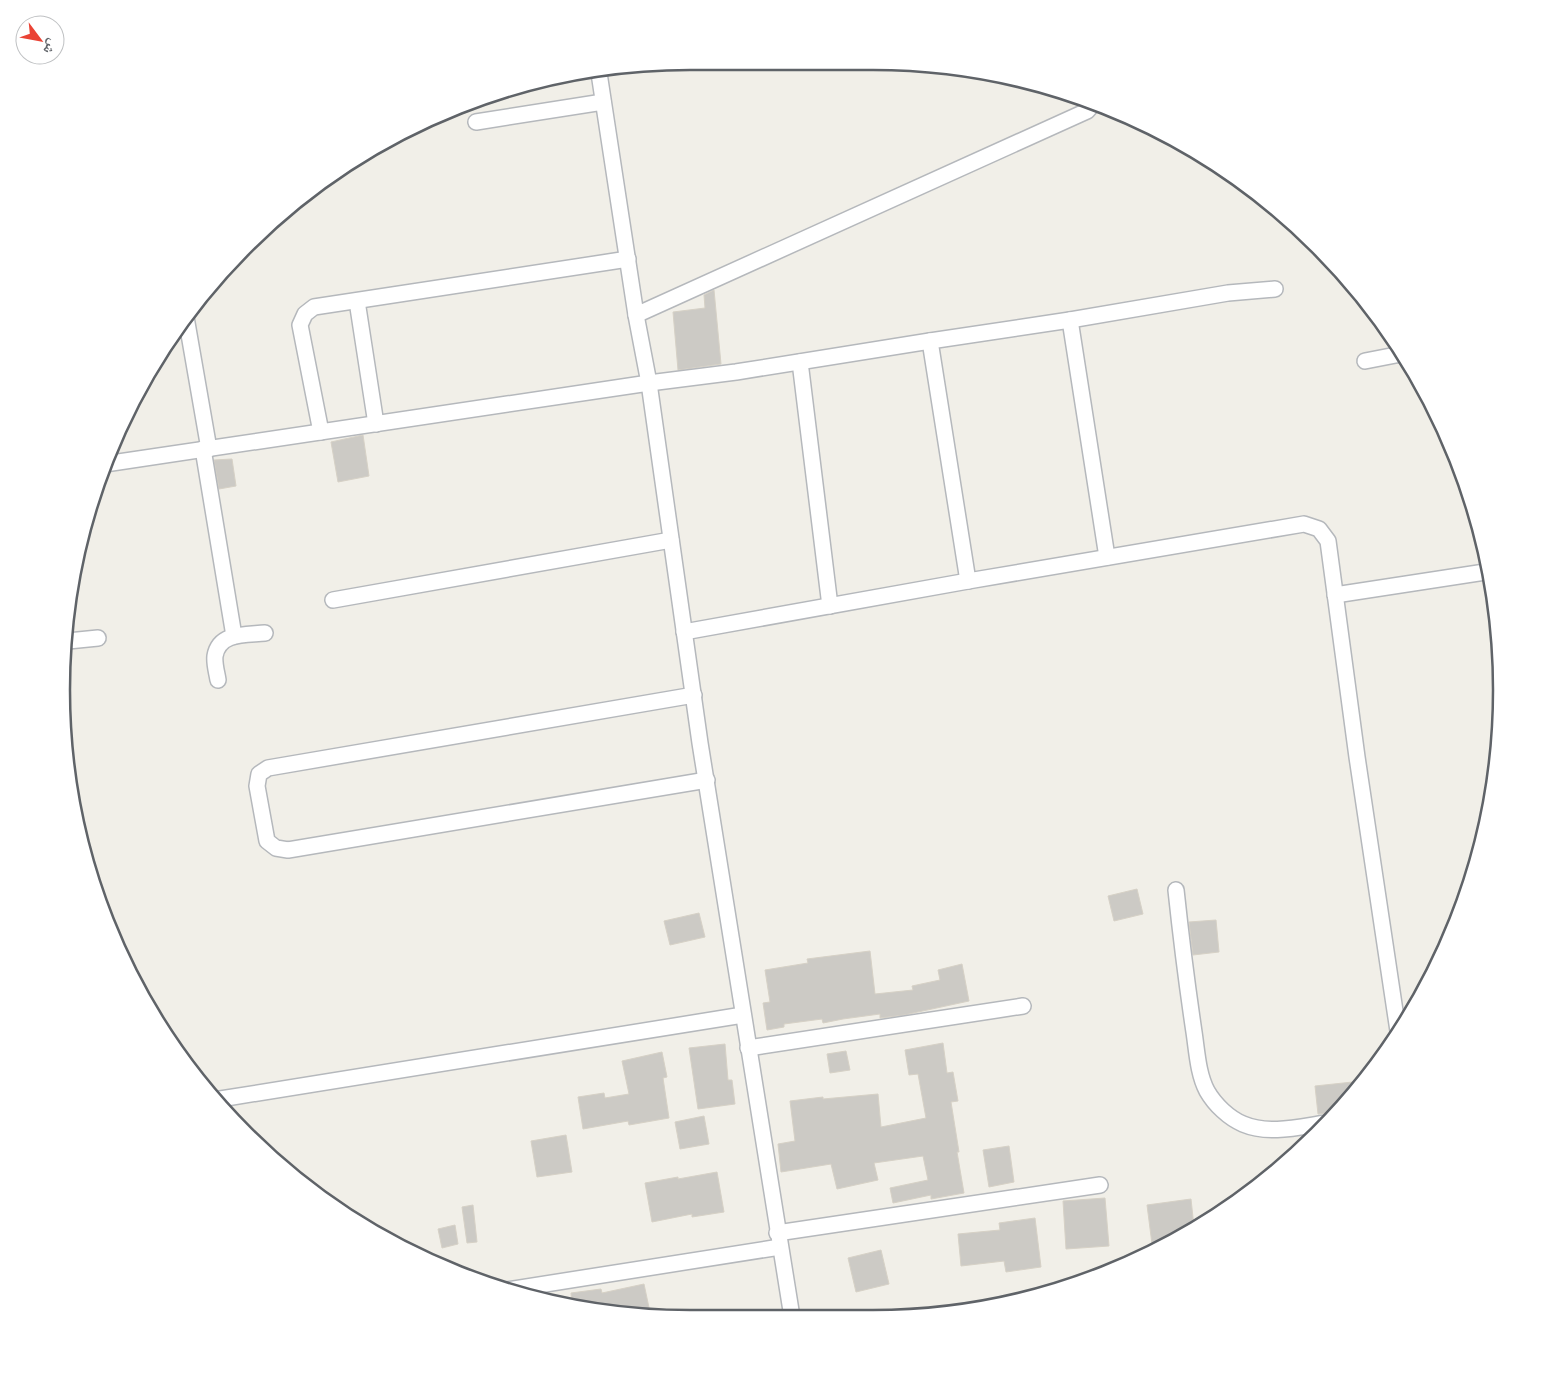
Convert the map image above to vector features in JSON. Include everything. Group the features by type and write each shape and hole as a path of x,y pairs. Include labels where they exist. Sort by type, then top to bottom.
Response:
{"street":[{"path":"600,77 636,314 649,383 684,632 748,1048 791,1310"},
{"path":"476,122 603,102"},
{"path":"636,314 862,212 1010,148 1089,109"},
{"path":"321,432 300,325 305,314 314,307 628,259"},
{"path":"113,463 800,362 1070,320 1228,293 1275,289"},
{"path":"357,301 376,424"},
{"path":"1070,320 1107,558"},
{"path":"188,327 234,636"},
{"path":"930,341 968,581"},
{"path":"1365,360 1395,355"},
{"path":"800,362 830,606"},
{"path":"684,632 968,581 1304,524 1319,529 1328,541 1357,757 1397,1022"},
{"path":"333,600 671,540"},
{"path":"1335,595 1482,573"},
{"path":"218,680 215,658 218,648 224,640 234,636 265,633"},
{"path":"72,641 98,638"},
{"path":"694,695 268,768 260,774 257,786 267,841 276,848 288,850 707,780"},
{"path":"1176,890 1201,1075 1207,1091 1217,1104 1242,1124 1259,1129 1282,1129 1314,1125"},
{"path":"748,1048 1023,1006"},
{"path":"224,1098 743,1015"},
{"path":"523,1287 779,1240 1100,1185"}],"building":[{"path":"714,290 721,364 678,370 673,312 705,308 704,295"},
{"path":"363,435 369,476 338,482 331,442"},
{"path":"232,459 236,486 219,489 214,460"},
{"path":"1137,889 1143,914 1114,921 1108,896"},
{"path":"699,913 705,937 670,945 664,921"},
{"path":"1216,920 1219,952 1193,955 1189,922"},
{"path":"870,951 875,994 913,990 912,986 940,980 938,970 962,964 969,1001 904,1015 880,1018 880,1014 823,1023 822,1019 784,1024 784,1027 767,1030 763,1003 770,1002 765,970 808,963 807,959"},
{"path":"943,1043 947,1073 953,1072 958,1101 951,1102 964,1193 931,1199 931,1195 893,1203 890,1188 928,1180 923,1156 874,1163 878,1180 837,1189 831,1164 781,1172 778,1144 795,1141 790,1101 878,1094 881,1127 926,1118 918,1074 909,1075 905,1050"},
{"path":"725,1044 728,1080 732,1080 735,1104 698,1109 689,1048"},
{"path":"846,1051 850,1070 830,1073 827,1054"},
{"path":"662,1052 667,1077 663,1078 669,1118 629,1125 628,1121 583,1129 578,1097 604,1093 605,1098 629,1094 622,1061"},
{"path":"1353,1082 1325,1113 1318,1114 1315,1086"},
{"path":"704,1116 709,1144 680,1149 675,1122"},
{"path":"566,1135 572,1172 537,1177 531,1141"},
{"path":"1009,1146 1014,1182 989,1187 983,1150"},
{"path":"717,1172 724,1212 692,1217 692,1214 652,1222 645,1183"},
{"path":"1105,1198 1109,1246 1066,1249 1063,1201"},
{"path":"1191,1199 1193,1221 1152,1243 1147,1205"},
{"path":"473,1205 477,1242 467,1243 462,1207"},
{"path":"1035,1218 1041,1267 1006,1272 1004,1261 961,1266 958,1234 1000,1230 999,1223"},
{"path":"455,1225 458,1244 442,1248 438,1229"},
{"path":"881,1250 889,1284 856,1292 848,1258"},
{"path":"644,1284 649,1309 571,1298 571,1293 601,1289 602,1293"}]}
